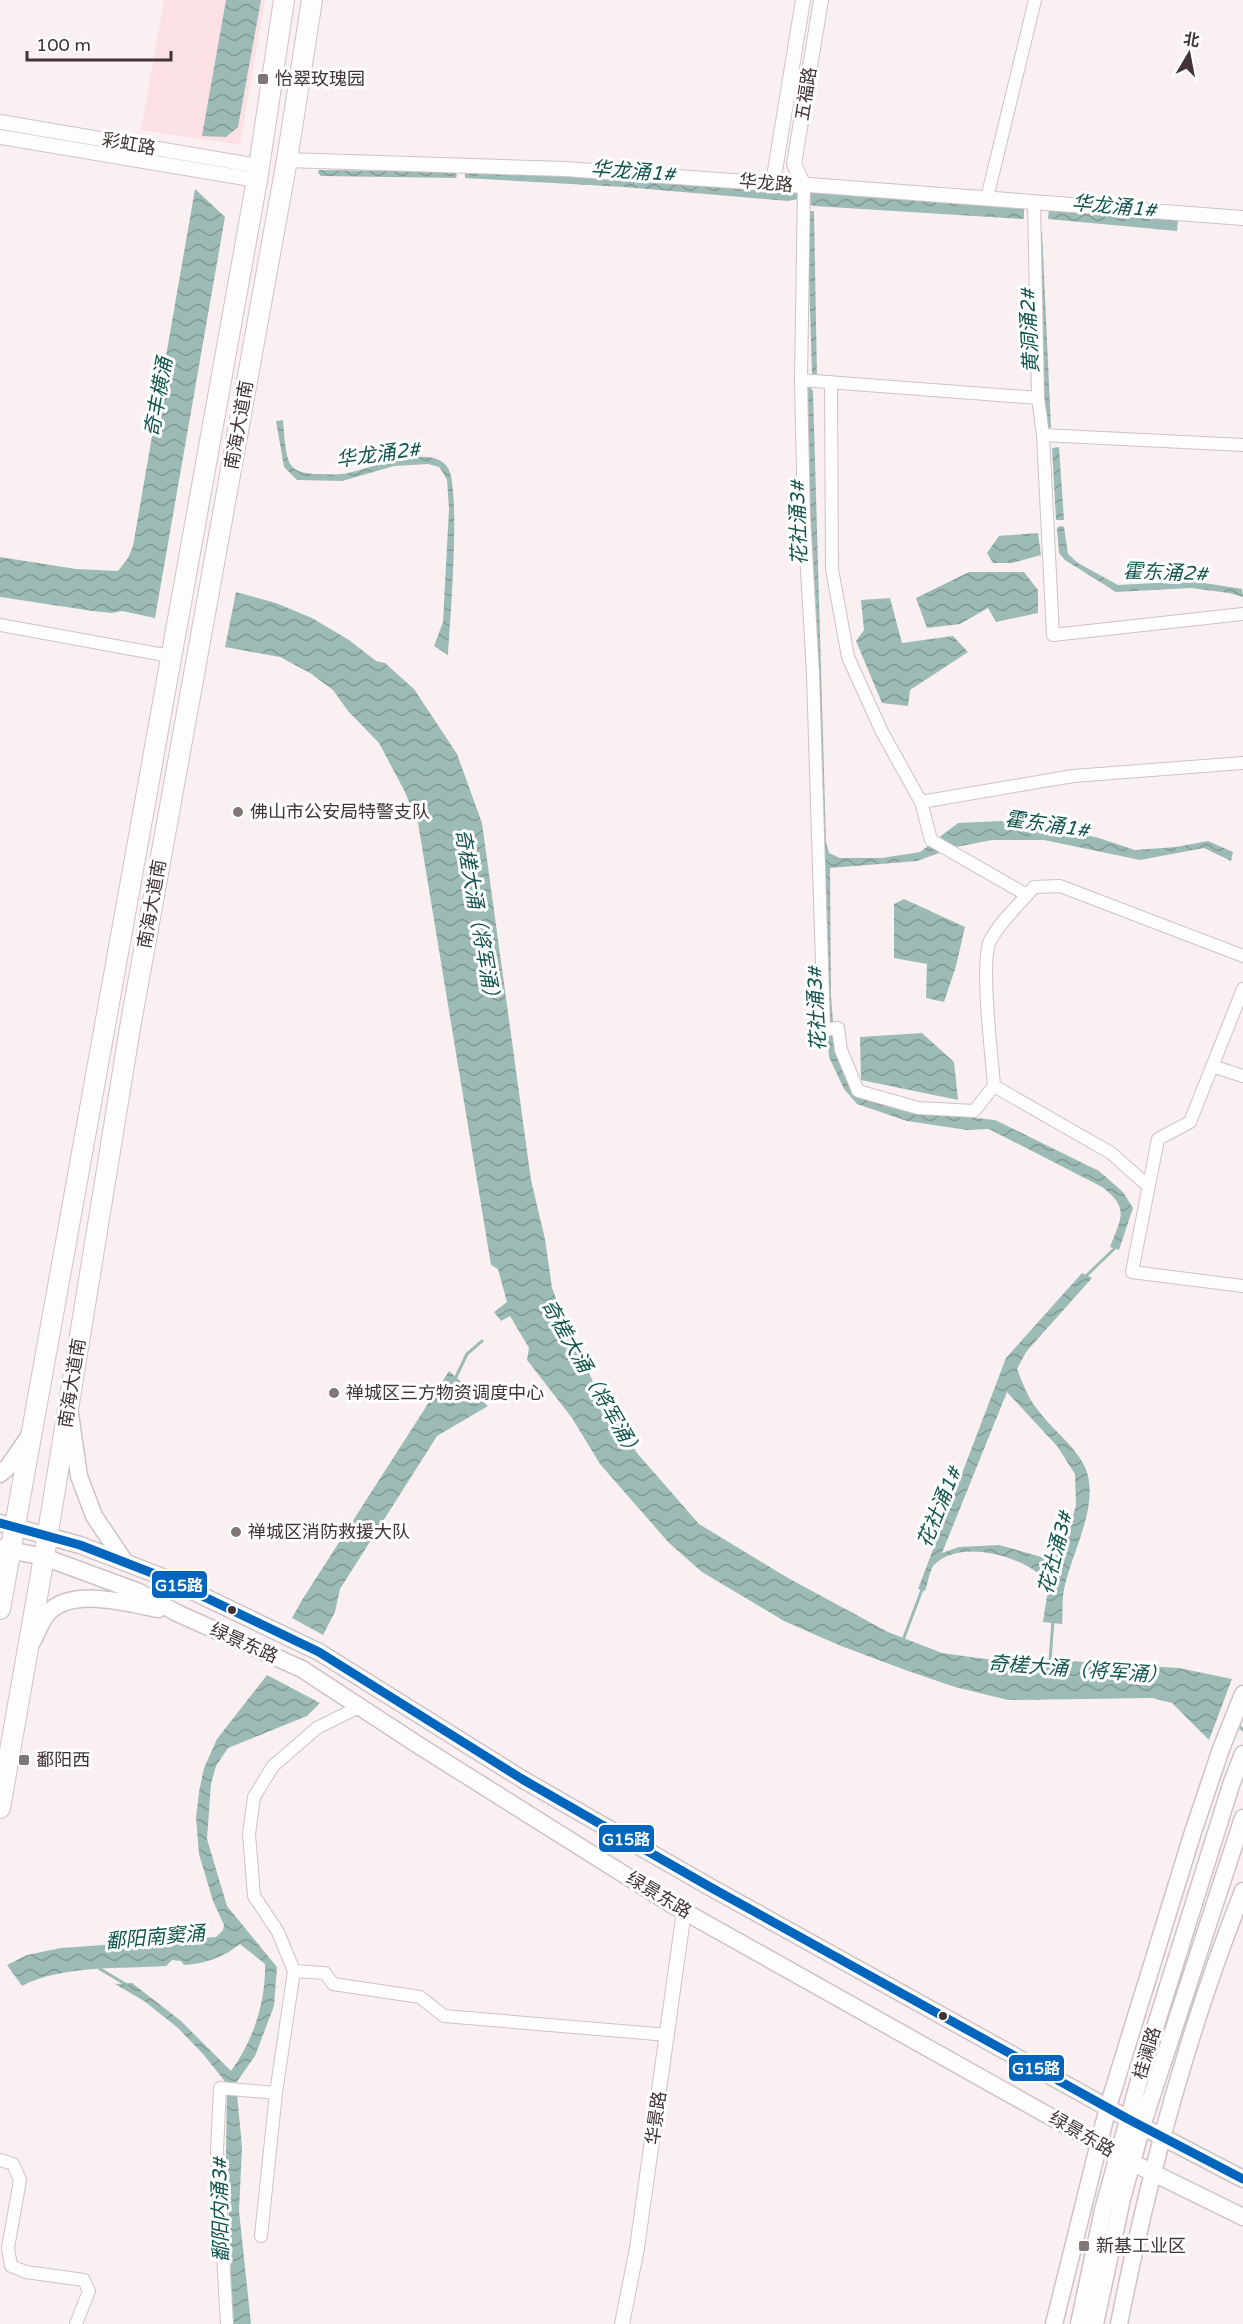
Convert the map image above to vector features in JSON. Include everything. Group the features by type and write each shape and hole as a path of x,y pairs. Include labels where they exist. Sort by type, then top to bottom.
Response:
{"highway":[{"name":"南海大道南","path":"0,1609 7,1524 31,1434 258,173 284,0"},
{"name":"南海大道南","path":"0,1808 44,1557 130,1028 287,160 312,0"}],"main road":[{"path":"69,1405 79,1476 94,1516 125,1562"},
{"path":"0,1474 8,1467 31,1434"},
{"name":"绿景东路","path":"7,1524 47,1535 165,1578 319,1652 543,1791 937,2014 1135,2123 1243,2179"},
{"name":"绿景东路","path":"5,1549 44,1557 139,1592 177,1613 302,1669 684,1911 1125,2159 1243,2217"},
{"path":"28,1651 48,1612 74,1598 112,1599 177,1613"},
{"path":"1085,2321 1055,2317 1108,2107 1153,1958 1221,1749 1243,1694"},
{"name":"桂澜路","path":"1135,2123 1147,2052 1231,1785 1243,1754"},
{"name":"桂澜路","path":"1085,2321 1104,2210 1125,2159 1135,2123 1243,1818"},
{"path":"1119,2324 1162,2136 1219,1952 1243,1891"}],"street":[{"name":"五福路","path":"773,183 802,0"},
{"name":"五福路","path":"804,186 794,164 821,0"},
{"path":"987,198 1035,0"},
{"name":"彩虹路","path":"0,122 258,173"},
{"name":"彩虹路","path":"0,137 194,161"},
{"name":"华龙路","path":"287,160 565,169 804,186 809,184 1243,218"},
{"path":"804,186 809,380 804,517 813,674 820,954 830,1029 838,1028 841,1050 858,1091 918,1108 974,1111 994,1086 986,975 989,943 1034,886 1060,886 1243,956"},
{"path":"1034,202 1038,398 1043,435 1053,635 1243,614"},
{"path":"809,380 1038,398"},
{"path":"831,382 832,569 848,657 882,732 921,802 931,840 1027,895"},
{"path":"1043,435 1243,445"},
{"path":"0,625 170,656"},
{"path":"921,802 1073,776 1243,763"},
{"path":"1243,989 1238,1011 1212,1066 1190,1122 1158,1139 1132,1272 1243,1286"},
{"path":"1212,1066 1243,1076"},
{"path":"994,1086 1111,1153 1148,1186"},
{"path":"261,2236 276,2093 294,1971 278,1932 254,1896 249,1834 254,1797 273,1766 317,1728 359,1707"},
{"name":"华景路","path":"622,2324 638,2248 684,1911"},
{"path":"294,1971 325,1973 333,1984 420,1997 444,2016 668,2036"},
{"path":"227,2324 217,2151 220,2088 276,2093"},
{"path":"0,2160 13,2164 20,2180 8,2248 11,2266 26,2272 84,2280 89,2291 76,2324"}],"shaded area":[{"path":"164,0 265,0 240,145 141,130"}],"water":[{"path":"226,0 261,0 238,127 226,137 202,136"},
{"path":"319,170 454,172 457,175 456,178 321,176 318,173"},
{"path":"465,172 633,179 776,189 798,193 798,199 788,201 624,187 465,178"},
{"path":"195,189 225,217 155,618 122,611 112,613 93,611 0,597 0,557 76,569 118,571 128,558 133,546"},
{"path":"808,193 1024,208 1024,219 808,204"},
{"path":"1049,209 1172,218 1178,220 1177,231 1048,219"},
{"path":"807,211 814,211 817,377 812,374"},
{"path":"1042,231 1051,428 1045,428 1037,232"},
{"path":"806,387 810,387 813,391 826,842 829,853 840,858 882,858 920,852 958,823 1001,821 1047,827 1099,838 1135,850 1176,847 1208,841 1233,852 1231,861 1204,848 1140,860 1044,840 992,840 956,847 917,861 830,868 831,996 835,1048 851,1084 908,1111 995,1120 1099,1171 1123,1192 1133,1208 1119,1250 1110,1247 1120,1221 1120,1208 1111,1194 1102,1187 989,1129 967,1130 907,1121 857,1104 844,1089 829,1057 821,947"},
{"path":"283,420 287,456 293,468 302,472 343,474 414,457 440,460 448,468 452,481 454,528 448,655 434,646 443,622 449,509 447,480 442,471 439,467 428,464 394,466 342,481 297,480 284,467 276,421"},
{"path":"1059,447 1064,520 1056,520 1052,448"},
{"path":"1064,527 1068,554 1078,563 1118,585 1192,581 1242,589 1243,597 1191,588 1116,592 1065,560 1059,553 1057,528"},
{"path":"1038,533 1041,555 1012,563 993,563 987,553 999,536"},
{"path":"969,572 1024,572 1038,590 1038,613 996,622 988,608 960,624 927,628 916,598"},
{"path":"236,592 276,603 312,618 349,640 376,661 385,663 414,689 457,754 482,823 531,1180 545,1239 552,1288 573,1342 599,1393 637,1453 699,1524 788,1578 888,1632 942,1653 1007,1662 1019,1659 1039,1659 1179,1668 1232,1679 1209,1740 1172,1703 1152,1698 1008,1700 955,1687 908,1671 841,1646 784,1621 702,1572 669,1543 600,1464 572,1418 527,1360 529,1348 510,1316 501,1321 494,1312 507,1302 498,1269 491,1265 418,823 404,790 379,743 348,711 333,690 310,673 280,657 225,647"},
{"path":"890,598 902,643 953,636 968,652 910,690 908,706 882,703 856,641 864,630 861,600"},
{"path":"904,899 965,927 956,966 944,1002 926,998 927,964 894,958 894,904"},
{"path":"922,1033 954,1062 958,1100 861,1080 860,1037"},
{"path":"1082,1273 1092,1278 1026,1352 1017,1369 1034,1405 1080,1459 1089,1482 1087,1515 1063,1596 1062,1624 1043,1622 1049,1583 1025,1565 999,1555 970,1551 944,1557 932,1568 925,1591 918,1589 1006,1358","holes":["1007,1392 1057,1446 1075,1474 1076,1505 1062,1554 1045,1558 999,1545 959,1547 942,1553"]},
{"path":"449,1371 488,1406 437,1436 340,1589 335,1612 323,1635 292,1618 302,1600"},
{"path":"267,1675 320,1703 307,1716 228,1748 216,1766 211,1784 207,1839 227,1906 277,1967 274,2006 255,2056 236,2083 242,2147 239,2211 251,2324 230,2324 231,2260 226,2158 227,2084 178,2028 144,2001 115,1984 132,1983 181,2021 231,2071 246,2047 257,2021 263,1993 265,1964 240,1944 221,1956 199,1963 184,1965 181,1961 172,1960 166,1966 73,1971 38,1979 22,1986 7,1965 27,1955 61,1948 216,1937 223,1930 224,1925 213,1901 199,1854 196,1818 199,1792 204,1768 217,1739"}],"waterway":[{"name":"花社涌3#","path":"1085,1277 1114,1249 1115,1245"},
{"name":"鄱阳南窦涌","path":"455,1379 467,1354 482,1341"},
{"name":"鄱阳南窦涌","path":"476,1401 494,1391"},
{"name":"花社涌1#","path":"903,1640 923,1587"},
{"name":"花社涌3#","path":"1050,1661 1053,1620"},
{"name":"奇槎大涌（将军涌）","path":"1236,1723 1243,1730"},
{"path":"100,1969 127,1985"}],"transit line":[{"name":"G15路","path":"0,1523 80,1545 165,1578 319,1652 522,1779 710,1887 1128,2119 1243,2179"}],"place":[{"name":"怡翠玫瑰园","path":"263,79"},
{"name":"佛山市公安局特警支队","path":"238,812"},
{"name":"禅城区三方物资调度中心","path":"334,1393"},
{"name":"禅城区消防救援大队","path":"236,1532"},
{"name":"鄱阳西","path":"24,1760"},
{"name":"新基工业区","path":"1084,2246"}],"water label":[{"name":"华龙涌1#","path":"633,171"},
{"name":"华龙涌1#","path":"1114,206"},
{"name":"黄洞涌2#","path":"1029,331"},
{"name":"奇丰横涌","path":"158,397"},
{"name":"华龙涌2#","path":"378,454"},
{"name":"霍东涌2#","path":"1165,572"},
{"name":"霍东涌1#","path":"1047,824"},
{"name":"鄱阳内涌3#","path":"220,2210"}]}
